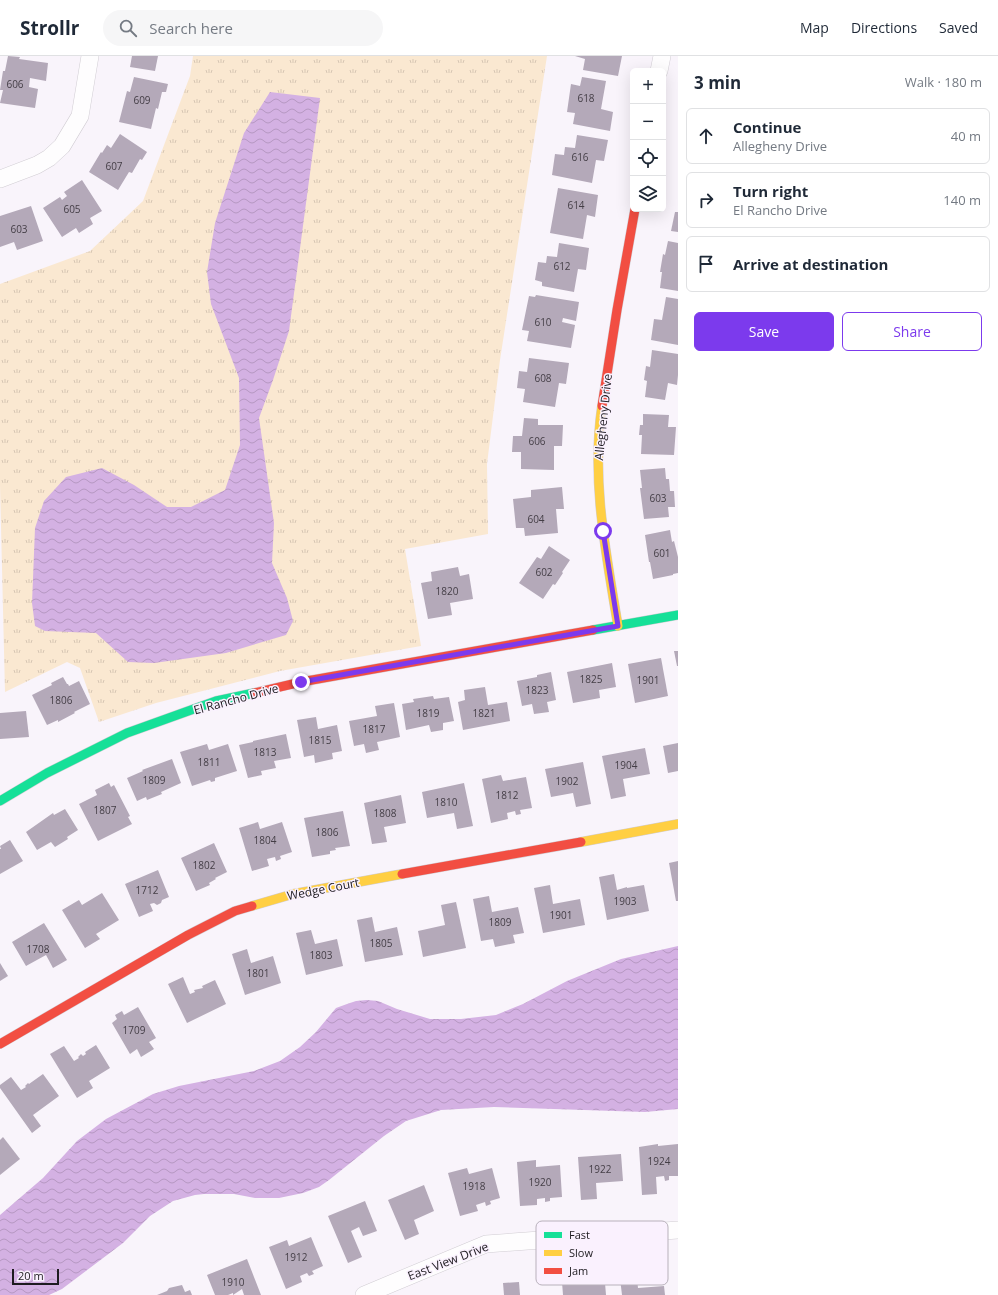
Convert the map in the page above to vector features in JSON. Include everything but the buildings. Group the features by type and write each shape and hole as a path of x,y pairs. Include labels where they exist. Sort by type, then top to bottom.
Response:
{"street":[{"path":"0,179 49,158 62,146 80,116 90,56"},
{"path":"660,68 662,56"},
{"name":"Allegheny Drive","path":"618,626 603,531 598,482 598,448 602,402 634,212"},
{"name":"El Rancho Drive","path":"0,800 47,773 127,733 216,702 301,682 678,614"},
{"name":"Wedge Court","path":"0,1044 188,935 235,911 293,894 678,824"},
{"name":"East View Drive","path":"668,1231 678,1230"},
{"name":"East View Drive","path":"364,1295 486,1244 536,1240"}],"green space":[{"path":"193,56 547,56 500,360 487,464 488,534 405,549 421,646 280,671 156,703 99,722 80,668 67,662 5,692 0,485 0,284 90,251 143,201 190,76"}],"water":[{"path":"270,92 320,98 289,331 259,418 274,523 272,563 287,598 293,621 286,635 226,653 154,663 128,662 96,633 45,631 35,626 32,603 35,528 44,501 66,477 102,468 134,485 167,507 191,507 225,490 240,445 239,378 211,304 207,272 215,223 244,133"},
{"path":"678,946 678,1109 645,1112 494,1107 441,1110 406,1121 384,1136 319,1187 303,1193 279,1198 255,1198 234,1194 204,1194 173,1201 150,1216 123,1243 62,1289 49,1295 0,1295 0,1215 43,1178 77,1141 106,1119 153,1094 179,1086 254,1071 280,1061 300,1047 316,1032 336,1008 356,1001 378,1001 397,1009 430,1019 461,1019 496,1015 523,1004 567,981 621,959"}],"traffic: fast":[{"path":"593,630 678,615"},
{"path":"0,801 47,773 127,733 216,701 254,693"}],"traffic: slow":[{"path":"602,406 598,461 599,489 601,516 618,626"},
{"path":"581,842 678,824"},
{"path":"252,906 293,894 402,874"}],"traffic: jam":[{"path":"602,406 634,212"},
{"path":"254,693 301,682 593,630"},
{"path":"402,874 581,842"},
{"path":"0,1044 188,935 235,911 252,906"}],"route":[{"path":"301,682 618,626 603,531"}]}
